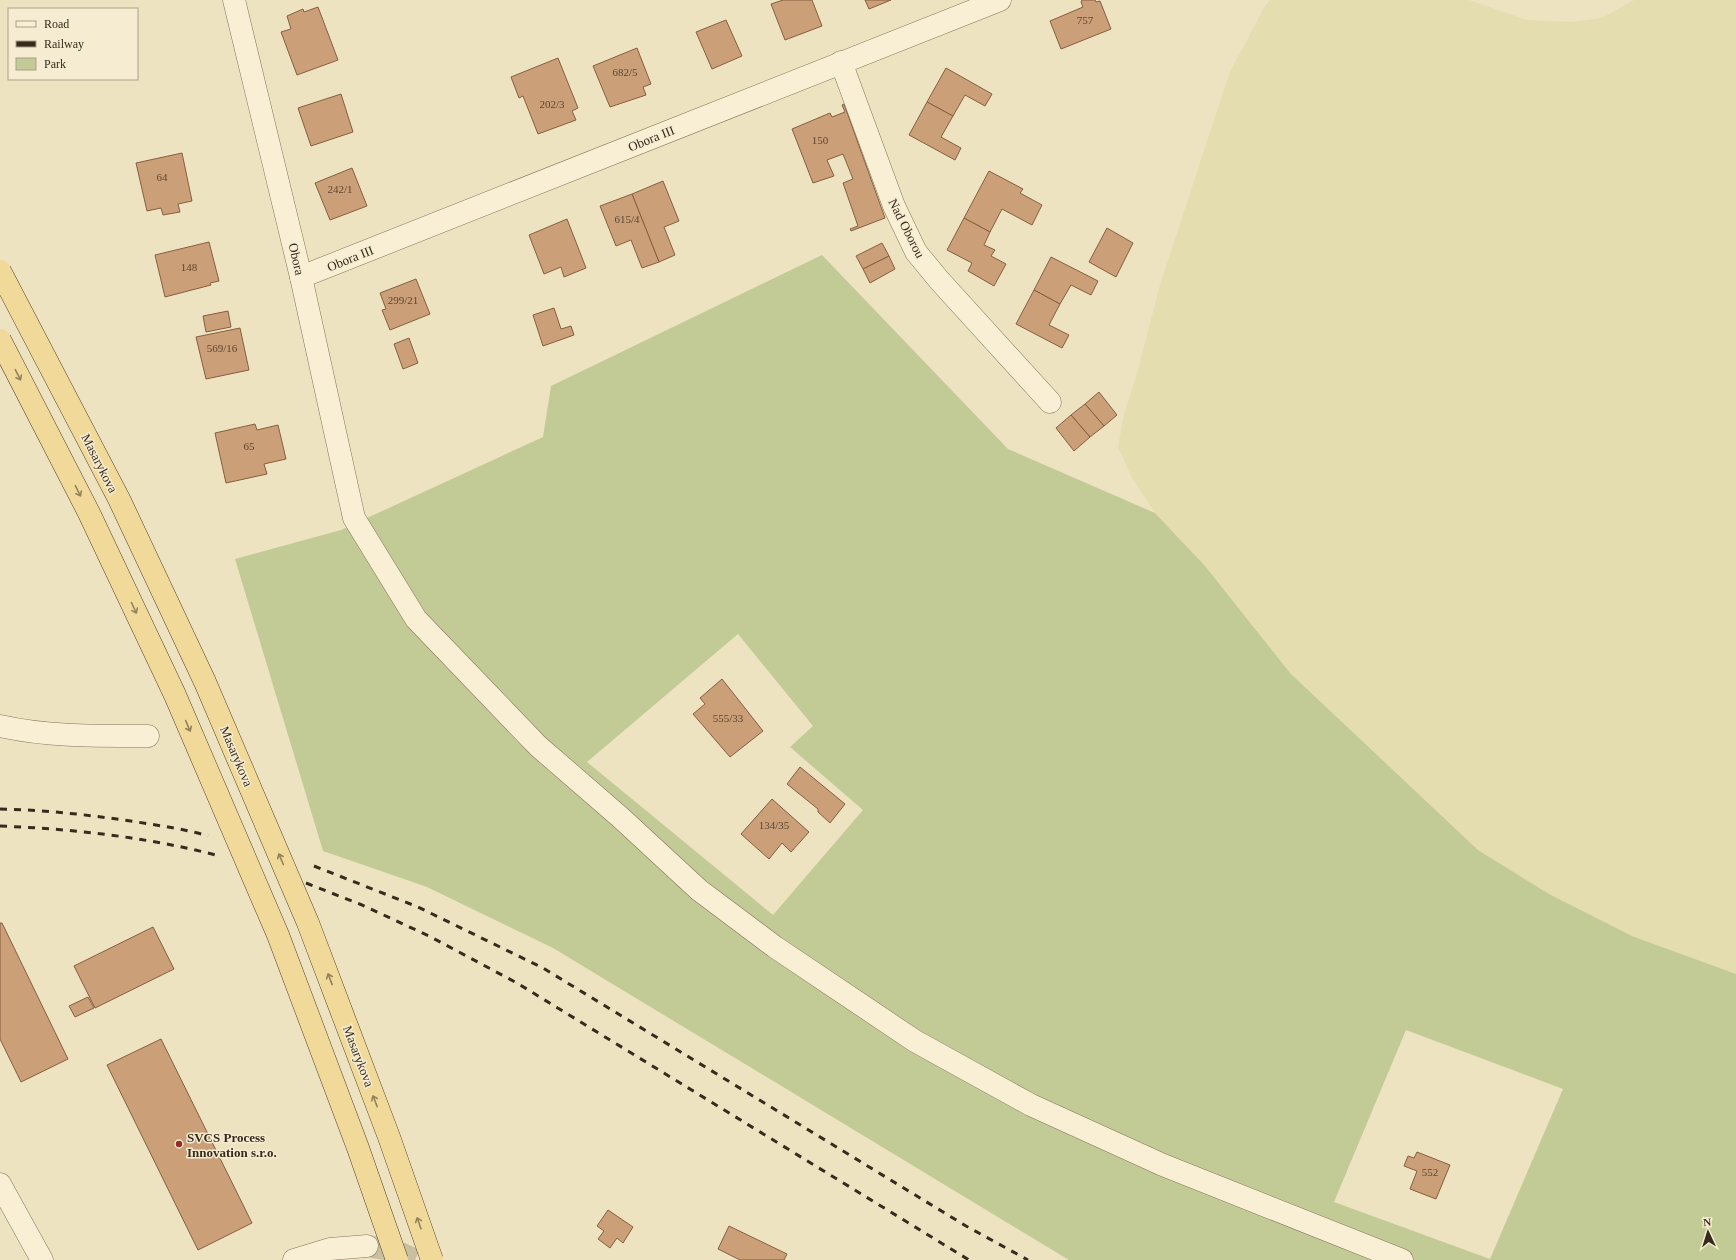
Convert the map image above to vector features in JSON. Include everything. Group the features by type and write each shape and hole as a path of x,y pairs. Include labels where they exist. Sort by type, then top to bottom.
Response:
{"main road":[{"name":"Masarykova","path":"0,271 119,498 208,689 308,923 389,1137 432,1260"},
{"path":"0,340 89,513 175,695 278,935 358,1148 397,1260"}],"street":[{"name":"Obora","path":"234,0 301,277 354,518 416,619 538,746 620,817 699,890 774,947 915,1041 1031,1105 1163,1165 1402,1260"},
{"name":"Obora III","path":"301,277 1000,0"},
{"name":"Nad Oborou","path":"841,62 894,206 916,252 939,280 1050,402"},
{"path":"0,726 53,735 85,737 148,736"},
{"path":"0,1184 42,1260"},
{"path":"294,1260 330,1249 367,1246"}],"shaded area":[{"path":"1270,0 1469,0 1527,20 1571,22 1602,18 1634,0 1736,0 1736,974 1632,936 1549,894 1478,850 1291,674 1205,566 1155,513 1132,478 1118,447 1124,414 1138,370 1160,285 1229,74 1265,6"}],"green space":[{"path":"822,255 1008,449 1155,513 1205,566 1291,674 1478,850 1549,894 1632,936 1736,974 1736,1260 1069,1260 553,948 427,887 323,851 235,559 341,530 543,437 551,386","holes":["738,634 813,726 790,747 863,810 773,915 587,762","1406,1030 1563,1089 1490,1259 1334,1202"]}],"building":[{"path":"783,0 812,0 822,26 785,40 771,4"},
{"path":"865,0 891,0 869,9"},
{"path":"1082,0 1095,0 1096,2 1100,1 1111,29 1061,49 1050,21 1083,7 1081,2"},
{"path":"318,7 338,60 297,75 281,32 291,29 287,16 303,9 304,12"},
{"path":"726,20 742,56 712,69 696,32"},
{"path":"637,48 651,84 643,87 646,95 610,107 593,66"},
{"path":"558,58 578,108 572,111 576,120 538,134 523,96 519,98 511,77"},
{"path":"946,68 992,94 985,106 965,95 953,116 927,102"},
{"path":"341,94 353,132 311,146 298,108"},
{"path":"927,102 953,116 941,137 961,148 955,160 909,135"},
{"path":"844,104 885,218 851,231 850,229 858,226 843,183 853,179 843,154 827,160 834,176 813,183 792,129 830,113 832,117 845,112 842,105"},
{"path":"182,153 192,201 178,204 180,212 163,215 161,208 147,211 136,163"},
{"path":"352,168 367,206 330,220 315,183"},
{"path":"989,171 1023,189 1020,193 1042,205 1032,225 1002,209 990,232 964,218"},
{"path":"663,181 679,221 664,227 675,255 659,262 632,194"},
{"path":"632,194 659,262 642,268 631,240 616,246 600,206"},
{"path":"964,218 990,232 984,245 995,250 991,256 1006,264 994,286 968,271 972,263 947,250"},
{"path":"567,219 586,268 564,277 561,267 544,274 529,235"},
{"path":"1107,228 1133,243 1116,277 1089,262"},
{"path":"209,242 219,281 210,283 211,285 165,297 155,255"},
{"path":"882,243 889,256 863,269 856,256"},
{"path":"889,256 895,269 870,283 863,269"},
{"path":"1051,257 1098,281 1091,295 1071,285 1060,304 1034,290"},
{"path":"416,279 430,314 390,330 382,310 386,309 380,293"},
{"path":"1034,290 1060,304 1049,325 1069,335 1062,348 1016,324"},
{"path":"554,308 561,329 571,326 574,335 543,346 533,315"},
{"path":"228,311 231,327 206,332 203,316"},
{"path":"240,328 249,370 206,379 196,337"},
{"path":"409,338 418,363 403,369 394,344"},
{"path":"1099,392 1117,415 1104,426 1085,404"},
{"path":"1085,404 1104,426 1090,437 1071,415"},
{"path":"1071,415 1090,437 1074,451 1056,428"},
{"path":"255,424 257,430 278,425 286,459 264,464 267,474 226,483 215,433"},
{"path":"722,679 763,731 730,757 693,714 705,704 700,698"},
{"path":"800,767 845,804 830,823 818,812 818,809 787,784"},
{"path":"772,799 809,832 791,852 782,843 769,859 741,834"},
{"path":"0,923 2,923 68,1059 21,1082 0,1039"},
{"path":"153,927 174,969 95,1008 74,966"},
{"path":"88,997 94,1008 75,1017 69,1006"},
{"name":"SVCS Process Innovation s.r.o.","path":"161,1039 252,1223 198,1250 107,1065"},
{"path":"1417,1152 1450,1165 1436,1199 1410,1189 1417,1171 1404,1166 1408,1156 1414,1158"},
{"path":"608,1210 633,1227 623,1243 617,1238 610,1248 598,1239 604,1231 597,1226"},
{"path":"729,1226 787,1254 784,1260 740,1260 718,1249"}],"tunnel":[{"path":"367,1246 396,1251 415,1260"}],"railway":[{"path":"0,809 103,817 191,831 208,836"},
{"path":"0,826 55,829 109,835 163,843 216,855"},
{"path":"314,866 418,907 543,968 966,1226 1028,1260"},
{"path":"306,883 362,905 429,936 517,983 969,1260"}],"place":[{"name":"SVCS Process Innovation s.r.o.","path":"179,1144"}]}
